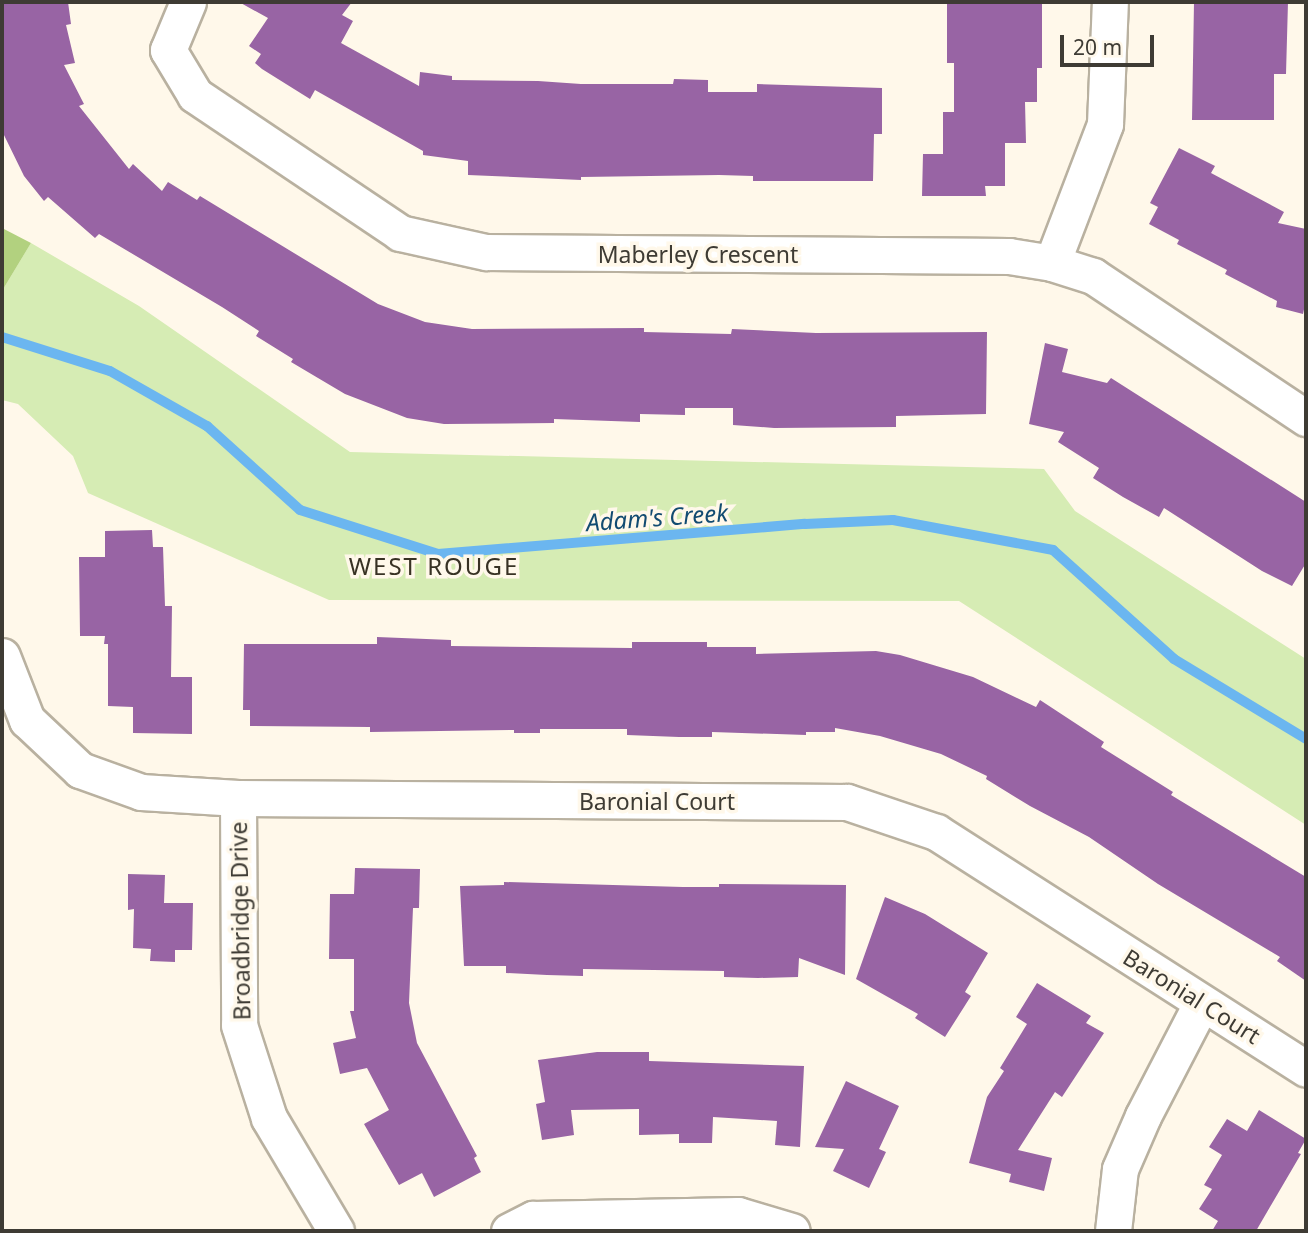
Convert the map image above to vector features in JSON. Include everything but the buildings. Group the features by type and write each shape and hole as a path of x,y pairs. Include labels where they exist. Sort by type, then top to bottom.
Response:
{"street":[{"name":"Maberley Crescent","path":"188,2 168,50 195,95 400,233 486,252 1009,256 1052,263 1093,276 1306,418"},
{"path":"1052,263 1105,124 1110,2"},
{"name":"Baronial Court","path":"2,656 27,720 80,770 141,792 238,798 847,802 936,832 1200,1004 1306,1069"},
{"name":"Broadbridge Drive","path":"238,798 239,1025 269,1118 335,1231"},
{"path":"1113,1231 1120,1170 1143,1116 1200,1004"},
{"path":"509,1231 533,1219 738,1214 792,1231"}],"green space":[{"path":"2,228 31,243 2,291"},
{"path":"31,243 139,306 350,452 1044,469 1075,511 1306,659 1306,825 959,601 329,600 88,493 73,456 18,404 2,400 2,291"}],"waterway":[{"name":"Adam's Creek","path":"2,337 110,371 207,426 300,510 438,554 805,524 893,520 1053,550 1174,659 1306,739"}],"district":[{"name":"WEST ROUGE","path":"434,566"}]}
